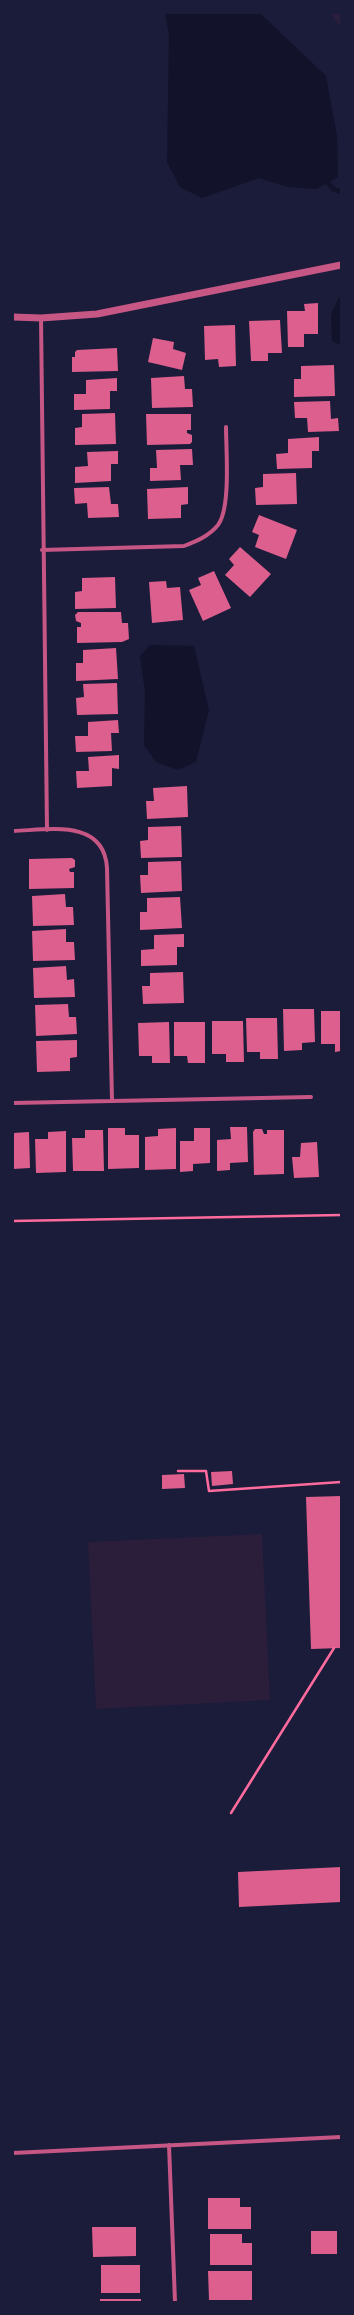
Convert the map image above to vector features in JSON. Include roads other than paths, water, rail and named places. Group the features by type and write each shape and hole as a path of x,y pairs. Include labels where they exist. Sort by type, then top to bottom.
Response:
{"street":[{"path":"13,317 41,318 97,314 341,265"},
{"path":"41,318 42,550 47,830"},
{"path":"42,550 184,546 204,538 219,524 226,499 226,427"},
{"path":"13,831 74,830 85,833 95,839 103,849 106,860 112,1101"},
{"path":"13,1103 311,1097"},
{"path":"13,2153 341,2137"},
{"path":"170,2145 176,2302"}],"waterway":[{"path":"326,180 333,189 341,192"}]}
